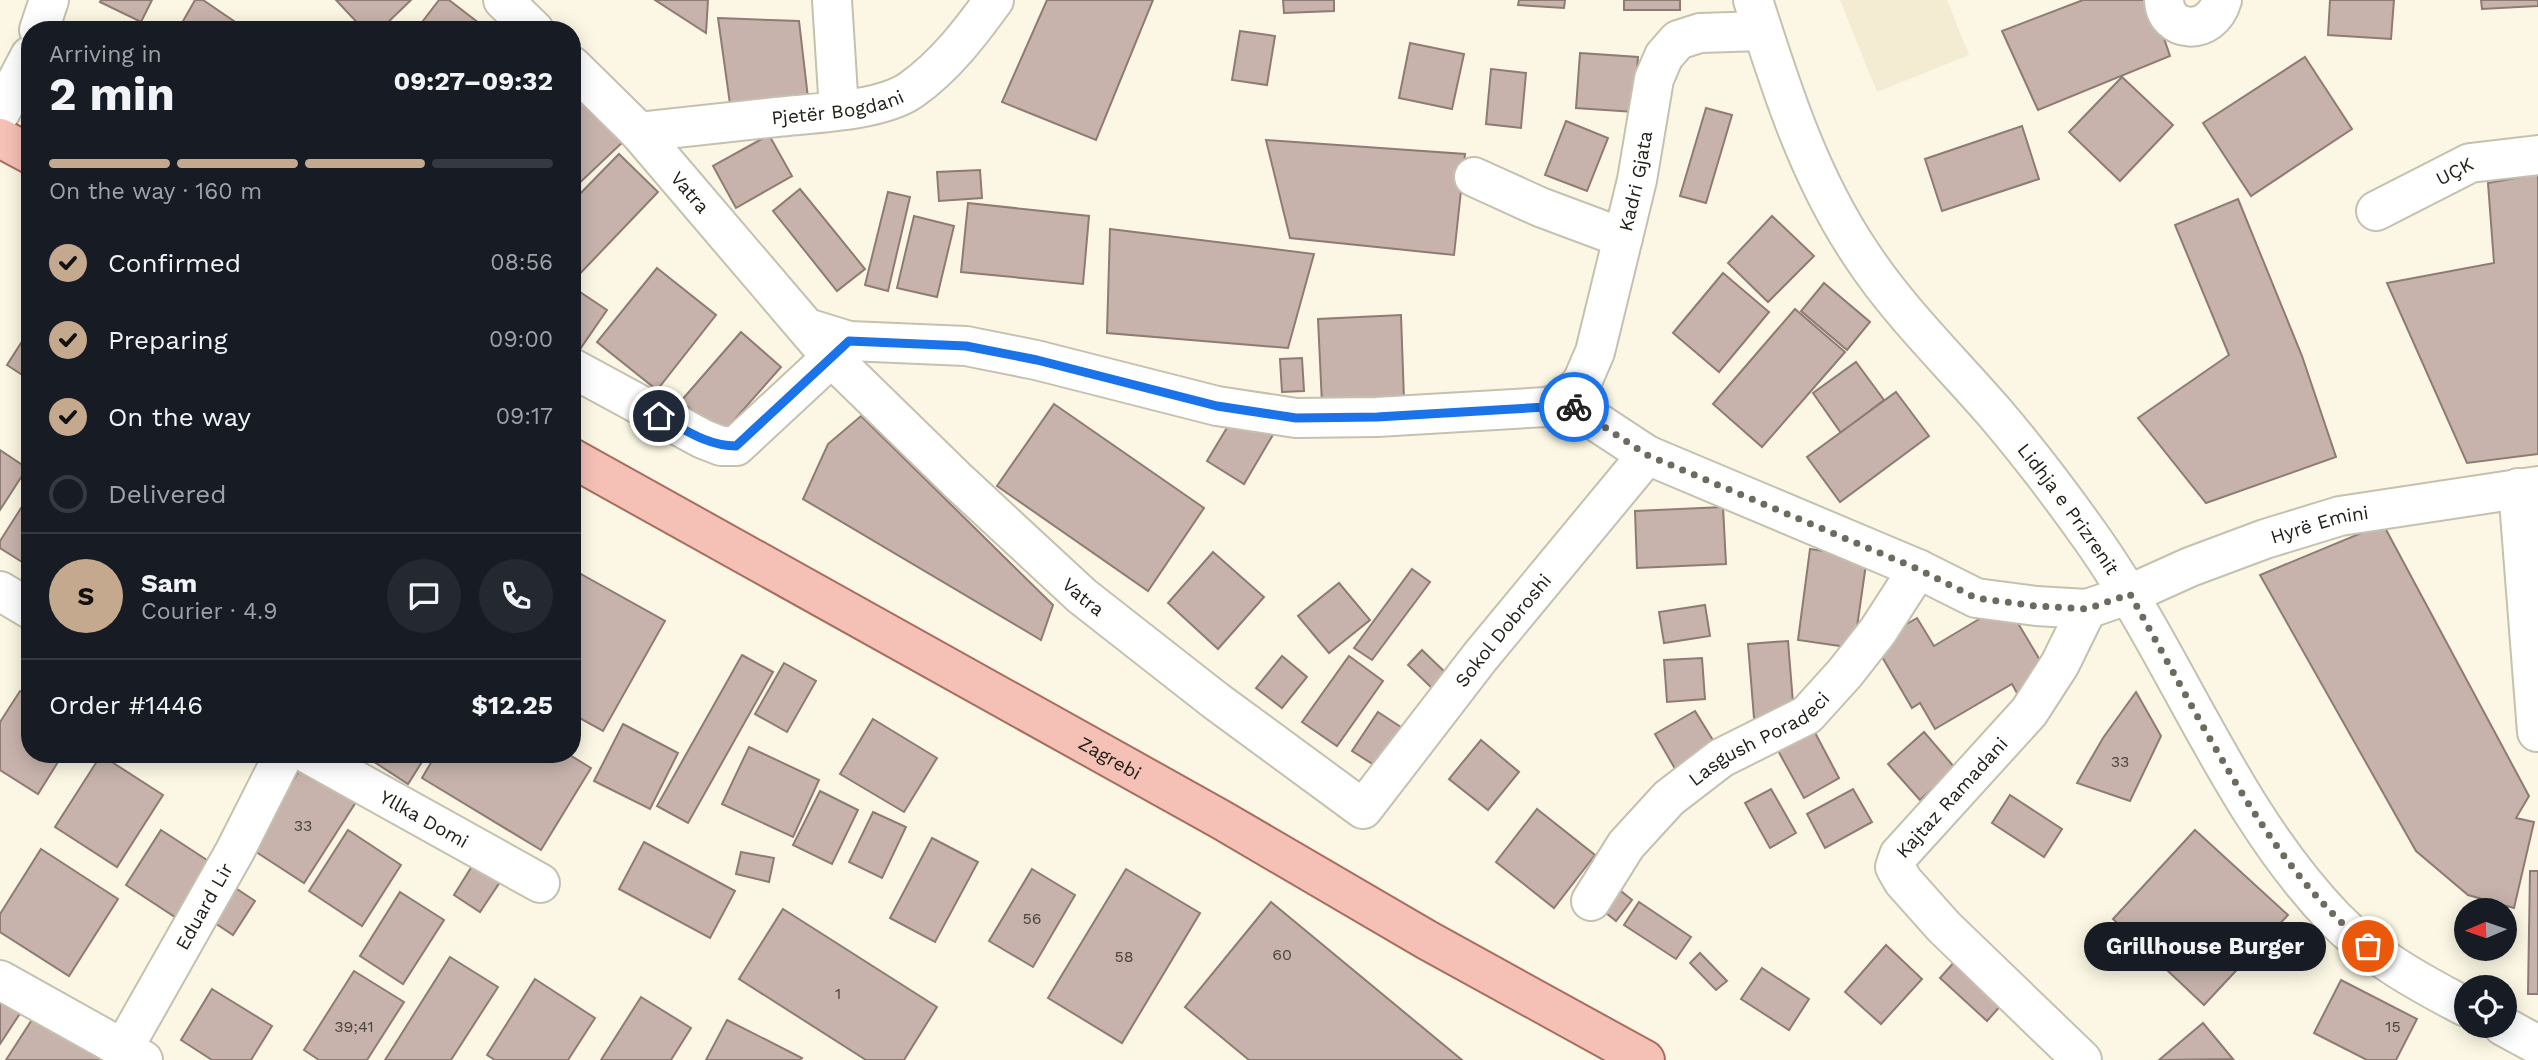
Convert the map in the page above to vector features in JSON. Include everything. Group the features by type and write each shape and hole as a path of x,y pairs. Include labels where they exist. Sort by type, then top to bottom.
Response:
{"main road":[{"path":"0,138 21,149"},
{"name":"Zagrebi","path":"581,462 1208,812 1427,940 1645,1060"}],"street":[{"path":"42,21 49,0"},
{"path":"503,0 525,21"},
{"path":"832,0 839,110"},
{"name":"Pjetër Bogdani","path":"639,132 880,103 909,91 935,70 967,37 994,0"},
{"path":"2164,0 2164,6 2173,20 2188,27 2206,25 2218,13 2222,0"},
{"name":"Kadri Gjata","path":"1565,401 1582,382 1595,352 1637,180 1654,79 1664,56 1678,40 1758,15"},
{"name":"Lidhja e Prizrenit","path":"1758,15 1793,120 1825,195 1862,256 1905,312 1997,415 2093,540 2130,594 2244,800 2286,862 2336,920 2383,959 2454,1000"},
{"path":"0,113 21,73"},
{"name":"Vatra","path":"581,75 639,132 958,481 1082,596 1227,709 1363,809"},
{"name":"UÇK","path":"2376,211 2470,163 2538,155"},
{"path":"1474,177 1540,208 1623,238"},
{"path":"581,373 702,439 721,446 736,446 829,342 966,346 1037,360 1217,406 1296,418 1377,417 1546,407 1565,401 1647,455 1918,569 1976,598 2087,609 2130,594"},
{"name":"Sokol Dobroshi","path":"1363,809 1480,657 1647,455"},
{"name":"Hyrë Emini","path":"2130,594 2227,553 2340,516 2528,487 2537,732"},
{"name":"Lasgush Poradeci","path":"1591,901 1626,845 1669,798 1721,758 1807,715 1846,673 1878,631 1918,569"},
{"path":"0,591 21,603"},
{"name":"Kajtaz Ramadani","path":"2082,1060 1944,928 1903,881 1895,867 1899,855 2029,712 2060,664 2087,609"},
{"name":"Eduard Lir","path":"0,980 133,1054 215,888 287,763"},
{"name":"Yllka Domi","path":"305,763 540,883"}],"shaded area":[{"path":"1840,0 1947,0 1969,55 1877,92"}],"building":[{"path":"101,0 152,0 142,21 100,2"},
{"path":"195,0 203,0 234,21 183,21"},
{"path":"336,0 411,0 389,21 356,21"},
{"path":"439,0 449,0 476,21 423,21"},
{"path":"655,0 708,0 706,33"},
{"path":"1047,0 1153,0 1096,140 1002,102"},
{"path":"1283,0 1334,0 1334,11 1284,13"},
{"path":"1519,0 1565,0 1564,8 1518,5"},
{"path":"1624,0 1680,0 1680,10 1624,10"},
{"path":"2083,0 2151,0 2170,56 2038,110 2002,31"},
{"path":"2330,0 2394,0 2391,39 2328,35"},
{"path":"2481,0 2538,0 2538,6 2482,9"},
{"path":"718,18 799,21 808,98 731,111"},
{"path":"1240,31 1275,36 1267,85 1232,80"},
{"path":"1410,43 1464,54 1452,109 1399,98"},
{"path":"1580,53 1638,57 1634,112 1576,108"},
{"path":"2305,57 2352,129 2251,196 2203,123"},
{"path":"1491,69 1526,73 1521,128 1486,124"},
{"path":"2122,77 2173,125 2120,181 2069,132"},
{"path":"581,92 626,139 581,182"},
{"path":"1706,108 1732,115 1706,203 1680,196"},
{"path":"1566,121 1608,138 1587,191 1545,175"},
{"path":"2022,126 2039,179 1942,211 1925,159"},
{"path":"769,135 792,176 736,208 713,166"},
{"path":"1266,140 1465,154 1454,255 1290,238"},
{"path":"619,154 658,192 581,273 581,193"},
{"path":"980,170 982,198 939,201 937,172"},
{"path":"2538,174 2538,454 2467,463 2387,283 2494,263 2488,183"},
{"path":"800,189 865,269 837,291 773,211"},
{"path":"888,192 910,197 888,291 865,285"},
{"path":"2238,199 2302,356 2336,457 2206,503 2138,418 2229,355 2175,225"},
{"path":"968,203 1089,216 1083,284 961,272"},
{"path":"914,216 954,226 937,297 897,288"},
{"path":"1772,216 1814,256 1768,302 1728,263"},
{"path":"1110,229 1314,254 1288,348 1107,333"},
{"path":"657,268 716,315 657,390 597,342"},
{"path":"1723,273 1769,312 1719,372 1673,333"},
{"path":"1824,283 1870,322 1847,350 1801,311"},
{"path":"581,293 607,310 581,348"},
{"path":"1795,309 1845,352 1762,447 1713,404"},
{"path":"1401,315 1404,400 1322,404 1318,319"},
{"path":"741,332 781,367 721,435 681,401"},
{"path":"21,343 21,374 7,365"},
{"path":"1302,358 1304,391 1282,392 1280,359"},
{"path":"1856,362 1884,400 1841,433 1813,393"},
{"path":"1896,392 1929,436 1840,502 1807,457"},
{"path":"1054,404 1204,508 1148,591 997,486"},
{"path":"1237,411 1274,433 1244,484 1207,461"},
{"path":"861,416 1053,605 1041,640 803,499 828,444"},
{"path":"0,450 21,464 21,477 0,510"},
{"path":"1723,507 1726,564 1637,568 1635,511"},
{"path":"21,508 21,561 0,548 0,541"},
{"path":"2383,524 2529,796 2516,818 2534,822 2516,898 2479,898 2468,895 2416,851 2260,575"},
{"path":"1810,549 1867,557 1854,648 1798,640"},
{"path":"1213,552 1264,597 1218,649 1168,603"},
{"path":"1412,569 1430,582 1372,660 1354,648"},
{"path":"581,574 665,621 603,731 581,719"},
{"path":"1339,583 1370,620 1329,653 1298,616"},
{"path":"2006,603 2050,677 2018,695 2012,684 1935,729 1920,703 1912,708 1874,643 1917,618 1934,646"},
{"path":"1705,605 1710,636 1664,643 1659,612"},
{"path":"1788,641 1794,715 1754,718 1748,644"},
{"path":"1422,650 1448,675 1434,690 1408,665"},
{"path":"742,655 773,672 688,823 657,806"},
{"path":"1282,656 1307,677 1282,708 1256,688"},
{"path":"1349,656 1383,681 1337,746 1302,722"},
{"path":"1702,658 1705,699 1667,702 1664,660"},
{"path":"784,663 816,681 787,732 755,714"},
{"path":"21,692 21,763 57,763 38,794 0,770 0,722"},
{"path":"2136,692 2161,736 2130,801 2077,783 2103,738"},
{"path":"1695,711 1719,750 1678,774 1655,734"},
{"path":"1378,712 1407,731 1382,770 1352,751"},
{"path":"873,719 937,758 904,812 840,774"},
{"path":"623,724 678,753 650,809 594,781"},
{"path":"1812,727 1839,778 1804,798 1776,747"},
{"path":"1924,732 1955,768 1920,800 1888,764"},
{"path":"1481,740 1519,772 1488,810 1449,779"},
{"path":"749,747 819,780 793,837 722,804"},
{"path":"581,762 591,768 541,850 422,778 431,763"},
{"path":"96,763 113,763 163,795 117,867 55,827"},
{"path":"376,763 421,763 408,784"},
{"path":"301,768 356,802 304,883 250,848"},
{"path":"1771,789 1796,833 1770,848 1745,803"},
{"path":"1853,789 1872,822 1825,848 1807,814"},
{"path":"820,791 858,810 832,864 793,845"},
{"path":"2010,795 2062,829 2044,857 1992,823"},
{"path":"1537,809 1595,855 1554,908 1496,862"},
{"path":"873,812 906,827 882,878 849,862"},
{"path":"161,830 210,862 175,917 126,885"},
{"path":"348,830 401,865 362,926 309,891"},
{"path":"2195,830 2288,915 2204,1005 2113,919"},
{"path":"932,838 978,862 935,942 890,918"},
{"path":"644,842 735,891 710,938 619,889"},
{"path":"41,849 118,899 69,976 0,932 0,914"},
{"path":"741,852 774,858 769,882 736,874"},
{"path":"479,855 506,873 480,912 454,895"},
{"path":"1032,869 1075,895 1033,967 989,941"},
{"path":"1126,869 1200,913 1122,1043 1048,998"},
{"path":"2530,871 2538,871 2538,994 2528,994"},
{"path":"228,883 255,901 233,935 206,917"},
{"path":"1611,883 1632,900 1616,921 1595,904"},
{"path":"400,892 444,920 403,984 360,956"},
{"path":"1271,902 1462,1060 1249,1060 1185,1007"},
{"path":"1639,902 1691,937 1676,959 1624,925"},
{"path":"783,909 937,1007 904,1060 866,1060 739,979"},
{"path":"1886,945 1922,979 1881,1024 1845,992"},
{"path":"1700,953 1727,981 1716,990 1690,963"},
{"path":"450,957 498,987 451,1060 385,1060"},
{"path":"1956,960 2003,1003 1987,1021 1940,978"},
{"path":"1762,968 1809,999 1789,1030 1741,999"},
{"path":"354,971 404,1002 367,1060 319,1060 304,1050"},
{"path":"535,979 595,1018 568,1060 495,1060 487,1055"},
{"path":"2341,980 2417,1019 2396,1060 2367,1060 2314,1033"},
{"path":"212,989 272,1026 251,1060 212,1060 181,1040"},
{"path":"641,997 691,1028 671,1060 601,1060"},
{"path":"0,1000 21,1012 0,1044"},
{"path":"35,1015 106,1060 6,1060"},
{"path":"727,1020 802,1058 706,1060"},
{"path":"2203,1023 2233,1059 2159,1060"}],"way so far":[{"path":"1574,407 1647,455 1918,569 1976,598 2087,609 2130,594 2244,800 2286,862 2336,920 2368,946"}],"place":[{"name":"Grillhouse Burger","path":"2368,946"}],"route":[{"path":"659,416 702,439 721,446 736,446 849,341 966,346 1037,360 1217,406 1296,418 1377,417 1546,407 1565,401 1574,407"}]}
